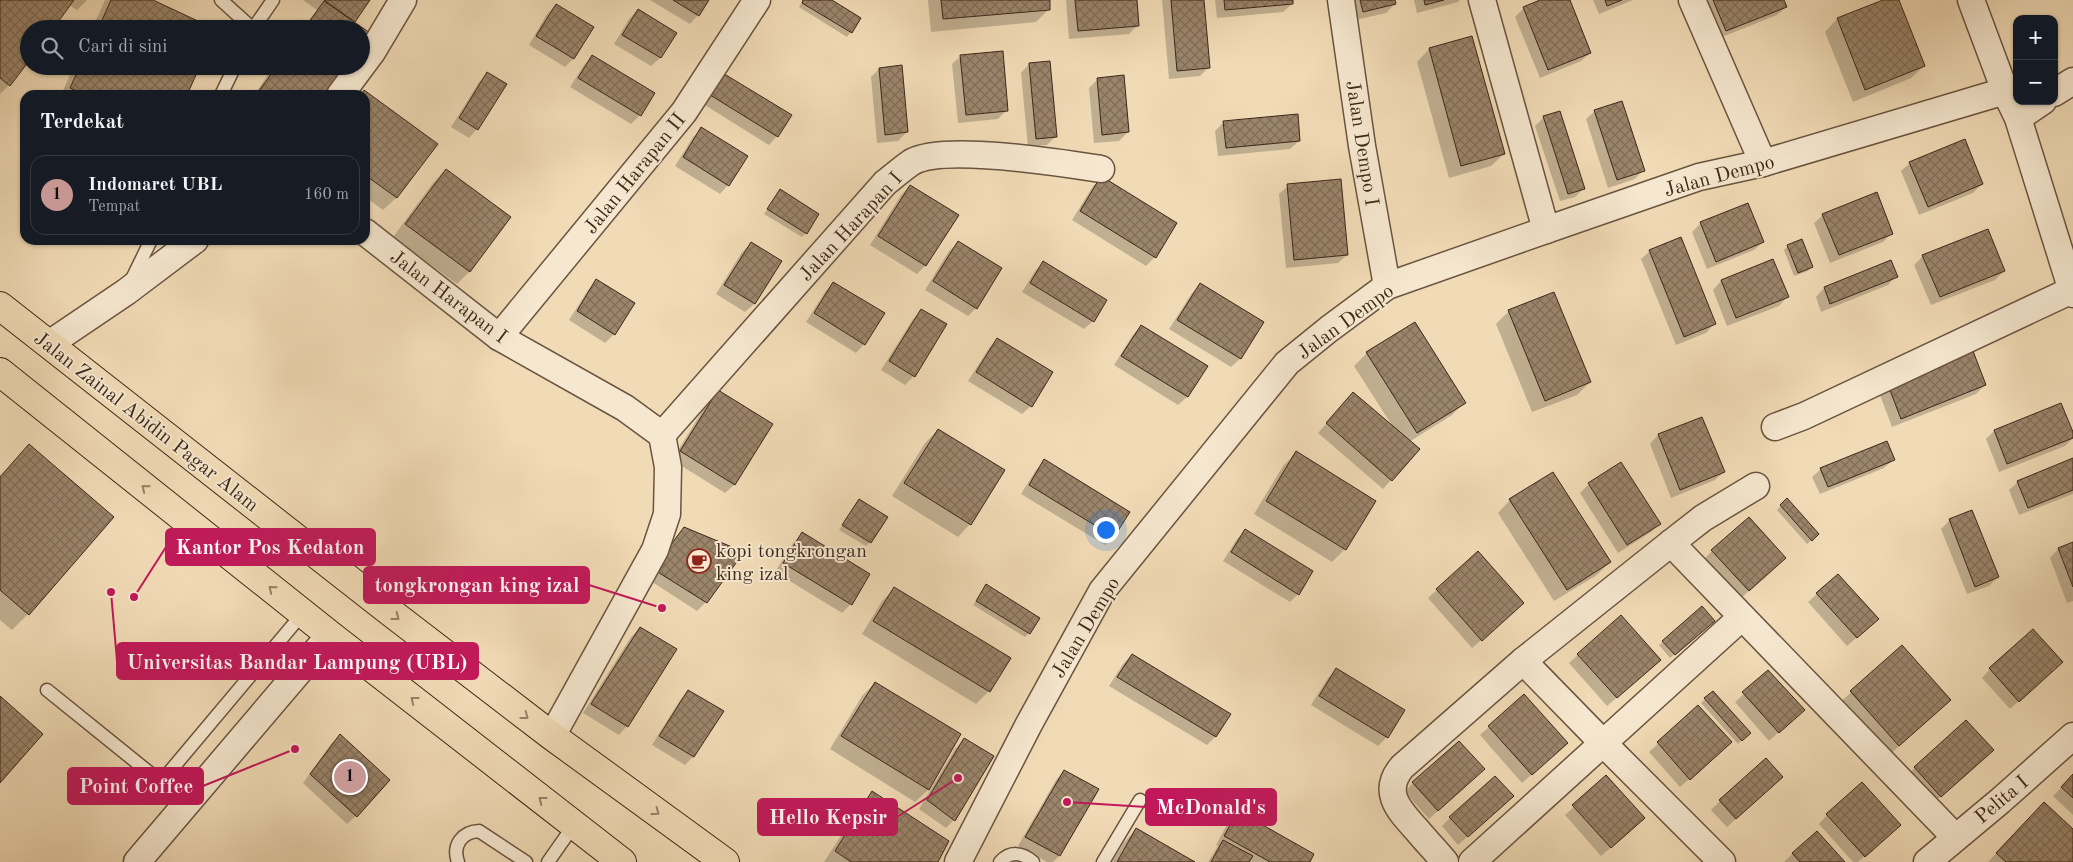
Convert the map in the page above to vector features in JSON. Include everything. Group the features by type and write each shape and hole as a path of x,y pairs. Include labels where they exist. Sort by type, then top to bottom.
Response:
{"highway":[{"name":"Jalan Zainal Abidin Pagar Alam","path":"0,306 381,605 552,736 725,862"},
{"path":"0,372 330,635 622,862"}],"street":[{"path":"370,55 403,0"},
{"name":"Jalan Harapan II","path":"499,337 684,112 757,0"},
{"name":"Jalan Dempo I","path":"1341,0 1362,146 1387,286"},
{"path":"1482,0 1546,230"},
{"path":"1692,0 1764,163"},
{"path":"1775,427 1804,416 2072,292 2018,118 2005,91 1971,0"},
{"path":"344,90 355,75"},
{"path":"2058,91 2073,81"},
{"name":"Jalan Dempo","path":"958,862 1029,724 1102,591 1287,363 1387,286 1699,177 1764,163 2005,91"},
{"path":"2018,118 2037,105"},
{"name":"Jalan Harapan I","path":"370,236 499,337 625,408 662,435 885,183 913,162 932,155 957,154 1031,160 1101,169"},
{"path":"49,344 126,292 188,245"},
{"path":"552,736 655,550 667,514 668,466 662,435"},
{"path":"1446,862 1398,809 1393,796 1395,775 1421,748 1523,661 1703,518 1756,486"},
{"path":"1671,543 1955,837"},
{"path":"1472,862 1742,617"},
{"path":"137,862 330,635"},
{"path":"1523,661 1722,862"},
{"name":"Pelita I","path":"1927,862 2000,801 2073,736"}],"lane":[{"path":"221,0 243,20"},
{"path":"259,20 273,0"},
{"path":"223,90 231,75"},
{"path":"126,292 149,245"},
{"path":"161,782 303,613"},
{"path":"47,690 187,803"},
{"path":"1103,862 1140,800"},
{"path":"548,862 574,825"},
{"path":"458,862 455,855 459,840 470,832 479,831 526,862"},
{"path":"1000,862 1007,855 1016,854 1027,856 1033,862"}],"building":[{"path":"0,0 74,0 60,20 20,20 20,73 10,86 0,78"},
{"path":"111,0 153,0 196,20 102,20"},
{"path":"324,0 370,0 356,20 352,20"},
{"path":"673,0 709,0 699,16"},
{"path":"803,0 832,0 861,18 852,33 802,3"},
{"path":"941,0 1050,0 1050,10 943,19"},
{"path":"1075,0 1137,0 1139,26 1078,31"},
{"path":"1171,0 1204,0 1210,68 1177,71"},
{"path":"1224,0 1293,0 1293,4 1225,10"},
{"path":"1360,0 1395,0 1396,4 1363,12"},
{"path":"1424,0 1444,0 1425,5"},
{"path":"1540,0 1570,0 1591,53 1548,70 1523,7"},
{"path":"1605,0 1622,0 1607,6"},
{"path":"1713,0 1784,0 1787,7 1726,31"},
{"path":"1883,0 1899,0 1925,66 1865,90 1837,18"},
{"path":"324,1 351,20 310,20"},
{"path":"556,4 594,27 574,59 536,36"},
{"path":"638,9 677,33 661,58 622,35"},
{"path":"1472,36 1505,154 1461,166 1429,48"},
{"path":"1003,51 1008,111 966,115 960,55"},
{"path":"592,55 655,93 641,116 578,78"},
{"path":"1050,61 1057,137 1036,139 1029,63"},
{"path":"902,65 908,132 885,135 879,68"},
{"path":"487,72 507,84 478,130 459,118"},
{"path":"721,72 792,115 778,137 707,93"},
{"path":"76,75 196,75 189,90 75,90 70,88"},
{"path":"270,75 339,75 329,90 260,90"},
{"path":"1124,75 1129,132 1102,135 1097,78"},
{"path":"370,94 438,144 397,198 370,179"},
{"path":"1622,101 1645,171 1617,180 1594,110"},
{"path":"1560,111 1585,189 1568,194 1543,116"},
{"path":"1298,114 1300,141 1226,148 1223,121"},
{"path":"701,127 748,156 729,186 683,157"},
{"path":"1965,139 1983,184 1928,207 1909,162"},
{"path":"446,169 511,217 470,272 405,224"},
{"path":"1101,176 1177,223 1156,258 1080,211"},
{"path":"1341,179 1348,255 1294,260 1287,184"},
{"path":"910,185 959,215 926,266 878,236"},
{"path":"780,189 819,214 807,234 767,209"},
{"path":"1877,192 1893,234 1839,255 1822,214"},
{"path":"1748,203 1764,242 1716,262 1700,222"},
{"path":"1988,229 2005,271 1940,297 1922,255"},
{"path":"1681,237 1716,324 1684,337 1649,250"},
{"path":"1802,239 1813,267 1798,273 1787,245"},
{"path":"958,241 1002,268 977,309 933,281"},
{"path":"751,242 782,261 755,304 724,285"},
{"path":"1773,259 1789,297 1736,318 1721,280"},
{"path":"1891,260 1898,277 1830,304 1824,287"},
{"path":"1043,261 1107,300 1094,322 1030,283"},
{"path":"596,279 635,303 615,335 577,311"},
{"path":"833,282 885,313 865,345 814,313"},
{"path":"1200,283 1264,322 1241,359 1177,320"},
{"path":"1554,292 1591,382 1545,401 1508,310"},
{"path":"921,309 947,324 915,377 889,361"},
{"path":"1415,322 1466,403 1417,433 1366,352"},
{"path":"1141,325 1208,366 1188,397 1121,356"},
{"path":"997,338 1053,372 1032,407 976,372"},
{"path":"1973,351 1986,385 1901,419 1888,385"},
{"path":"718,390 773,424 735,485 680,451"},
{"path":"1353,392 1420,449 1392,481 1326,423"},
{"path":"2061,403 2073,432 2073,438 2007,464 1994,430"},
{"path":"1702,417 1725,472 1680,490 1658,434"},
{"path":"938,429 1005,470 971,525 904,483"},
{"path":"1887,441 1895,460 1828,487 1820,468"},
{"path":"29,444 114,517 29,615 0,590 0,477"},
{"path":"1296,451 1376,501 1346,550 1266,501"},
{"path":"2073,458 2073,490 2028,508 2017,481"},
{"path":"1044,459 1130,512 1114,537 1029,485"},
{"path":"1621,462 1661,524 1627,545 1588,483"},
{"path":"1553,472 1611,562 1567,590 1509,499"},
{"path":"1787,498 1819,534 1812,541 1780,505"},
{"path":"859,499 888,517 871,543 842,525"},
{"path":"1972,510 1999,577 1975,587 1949,519"},
{"path":"1749,517 1786,558 1749,591 1711,550"},
{"name":"kopi tongkrongan king izal","path":"684,527 744,552 707,603 653,569"},
{"path":"1245,529 1313,571 1299,595 1231,552"},
{"path":"802,532 870,574 852,605 783,563"},
{"path":"2073,542 2073,587 2058,548"},
{"path":"1478,551 1524,603 1482,641 1436,589"},
{"path":"1838,574 1879,619 1857,638 1816,593"},
{"path":"986,584 1040,618 1030,634 976,601"},
{"path":"894,587 1011,658 990,692 873,621"},
{"path":"1702,606 1715,621 1675,655 1662,641"},
{"path":"1621,615 1661,660 1617,698 1577,654"},
{"path":"640,627 677,649 628,727 591,704"},
{"path":"2033,629 2063,662 2019,702 1989,668"},
{"path":"1902,645 1951,700 1899,746 1850,691"},
{"path":"1132,654 1231,714 1216,737 1117,677"},
{"path":"1336,668 1405,710 1388,738 1319,696"},
{"path":"1768,670 1805,710 1779,733 1742,692"},
{"path":"875,682 961,734 929,790 841,736"},
{"path":"688,690 724,711 694,757 659,736"},
{"path":"1713,691 1751,733 1742,741 1704,698"},
{"path":"1524,694 1568,743 1532,775 1488,726"},
{"path":"0,696 43,734 0,783"},
{"path":"1698,705 1732,742 1690,780 1657,742"},
{"path":"1966,720 1994,750 1941,797 1914,767"},
{"path":"340,734 390,780 357,817 310,774"},
{"path":"964,738 994,756 955,821 927,800"},
{"path":"1459,741 1485,769 1438,811 1412,782"},
{"path":"1766,758 1783,777 1736,819 1719,800"},
{"path":"1064,770 1099,789 1060,856 1025,837"},
{"path":"2073,774 2073,798 2061,787"},
{"path":"1606,775 1645,818 1611,848 1572,805"},
{"path":"1495,776 1514,796 1468,837 1449,817"},
{"path":"1862,782 1901,825 1865,857 1826,814"},
{"path":"872,791 949,841 938,862 851,862 835,851"},
{"path":"2044,802 2073,829 2073,862 2006,862 1996,853"},
{"path":"1238,811 1314,854 1310,862 1270,862 1224,836"},
{"path":"1136,828 1195,862 1117,862"},
{"path":"1817,831 1845,862 1800,862 1792,853"},
{"path":"1223,840 1253,856 1249,862 1211,862"}],"place":[{"name":"kopi tongkrongan king izal","path":"699,561"},
{"name":"Universitas Bandar Lampung (UBL)","path":"111,592"},
{"name":"Kantor Pos Kedaton","path":"134,597"},
{"name":"tongkrongan king izal","path":"662,608"},
{"name":"Point Coffee","path":"295,749"},
{"name":"Indomaret UBL","path":"350,777"},
{"name":"Hello Kepsir","path":"958,778"},
{"name":"McDonald's","path":"1067,802"}]}
